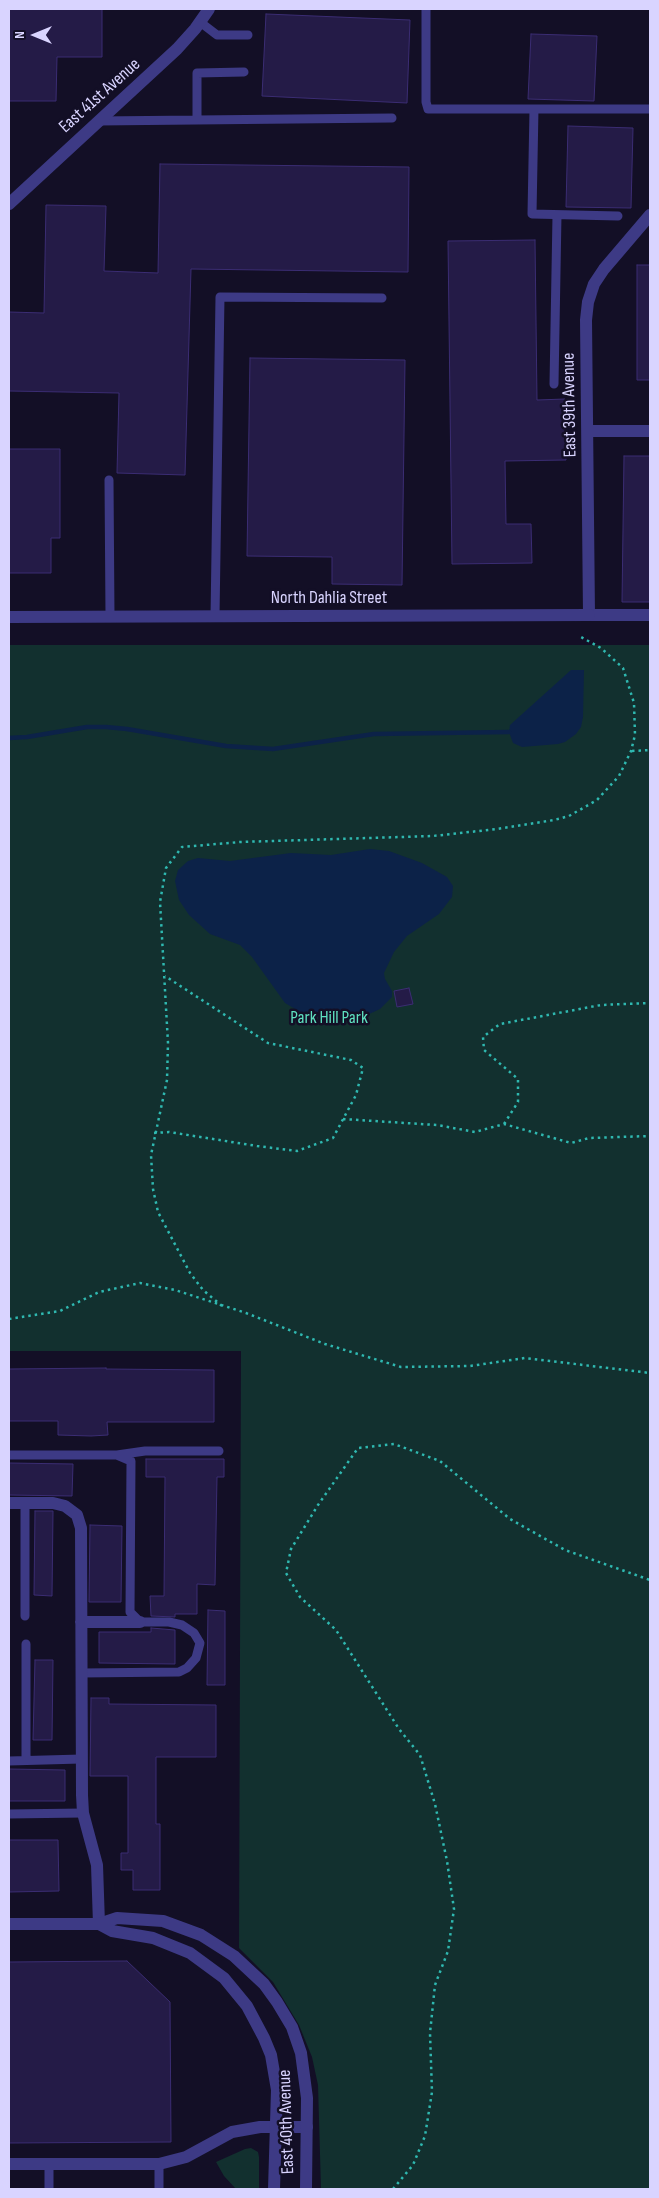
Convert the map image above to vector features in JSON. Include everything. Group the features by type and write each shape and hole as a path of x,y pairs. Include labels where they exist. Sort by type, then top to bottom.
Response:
{"street":[{"name":"East 41st Avenue","path":"9,204 177,49 209,9"},
{"name":"East 39th Avenue","path":"589,615 586,320 588,302 594,284 604,268 650,215"},
{"path":"588,431 650,431"},
{"name":"North Dahlia Street","path":"9,617 650,615"},
{"path":"9,1503 53,1503 65,1506 77,1515 80,1521 83,1814 97,1865 99,1924 9,1924"},
{"path":"81,1622 140,1622"},
{"name":"East 40th Avenue","path":"99,1924 117,1918 134,1918 163,1921 194,1931 218,1944 234,1956 259,1979 277,2002 296,2040 306,2083 306,2189"},
{"name":"East 40th Avenue","path":"99,1924 112,1931 141,1935 176,1946 204,1962 234,1988 257,2024 270,2055 276,2090 274,2189"},
{"path":"9,2164 159,2164 186,2157 232,2132 275,2127 307,2127"}],"lane":[{"path":"426,9 426,102 428,109 650,110"},
{"path":"200,22 217,35 248,35"},
{"path":"197,120 197,73 244,72"},
{"path":"534,110 532,214 618,216"},
{"path":"98,121 392,118"},
{"path":"554,384 557,215"},
{"path":"216,616 220,297 382,298"},
{"path":"109,480 110,616"},
{"path":"9,1455 117,1455 145,1451 219,1451"},
{"path":"81,1673 179,1672 187,1668 196,1658 200,1643 194,1633 182,1625 169,1622 140,1622 130,1612 132,1461 117,1455"},
{"path":"25,1503 25,1616"},
{"path":"26,1644 26,1760"},
{"path":"9,1761 81,1759"},
{"path":"9,1814 83,1814"},
{"path":"49,2164 49,2189"},
{"path":"159,2164 160,2189"}],"path":[{"path":"222,1306 204,1290 190,1273 158,1212 153,1189 151,1155 154,1133 167,1080 168,1043 160,902 166,868 182,847 240,842 433,836 554,820 569,816 597,800 619,776 631,751 635,735 634,703 623,668 601,648 581,637"},
{"path":"631,751 650,750"},
{"path":"154,1133 169,1132 297,1151 333,1138 356,1095 363,1068 351,1060 268,1043 165,976"},
{"path":"504,1124 518,1102 518,1079 484,1050 483,1038 500,1024 601,1005 650,1003"},
{"path":"343,1119 437,1125 475,1132 504,1124 571,1143 589,1138 650,1136"},
{"path":"9,1319 60,1310 100,1292 140,1283 175,1290 325,1344 401,1367 470,1366 525,1358 650,1374"},
{"path":"393,2189 412,2164 425,2136 432,2092 430,2032 435,1985 448,1951 454,1909 448,1870 435,1804 420,1755 399,1729 336,1630 300,1597 286,1573 291,1549 318,1505 358,1448 394,1444 440,1461 510,1519 565,1550 650,1580"}],"green space":[{"name":"Park Hill Park","path":"9,645 650,645 650,2189 321,2189 318,2085 312,2057 299,2025 273,1982 239,1948 241,1351 9,1351"},
{"path":"251,2148 258,2152 259,2157 259,2189 236,2189 224,2176 216,2162"}],"water":[{"path":"571,670 584,670 583,717 581,727 576,734 565,742 558,744 522,747 513,743 509,732 510,725"},
{"path":"370,849 389,851 422,863 447,877 453,886 452,897 439,914 407,936 394,952 384,973 385,979 392,991 392,997 380,1009 365,1016 349,1020 307,1016 285,1003 252,957 240,945 210,934 189,915 179,900 175,881 178,870 188,861 198,858 230,861 291,853 331,855"}],"building":[{"path":"9,9 102,9 102,57 57,57 56,101 9,101"},
{"path":"266,14 410,20 407,103 262,96"},
{"path":"531,34 597,36 594,101 528,99"},
{"path":"568,126 633,128 631,208 566,207"},
{"path":"160,164 409,167 408,272 191,269 185,475 117,473 119,393 9,391 9,312 44,313 46,205 106,206 104,271 158,273"},
{"path":"535,240 537,400 565,399 566,460 505,461 506,524 531,524 532,563 452,564 448,241"},
{"path":"637,265 650,265 650,380 637,380"},
{"path":"250,358 405,360 402,585 332,584 332,557 247,556"},
{"path":"9,449 60,449 60,538 51,538 51,573 9,573"},
{"path":"624,456 650,456 650,602 622,602"},
{"path":"409,988 413,1004 397,1007 394,991"},
{"path":"9,1369 214,1370 214,1422 107,1422 108,1435 91,1436 58,1435 58,1421 9,1421"},
{"path":"146,1459 224,1459 224,1477 217,1477 215,1585 197,1584 197,1614 175,1614 175,1617 151,1616 150,1596 164,1596 165,1477 146,1477"},
{"path":"9,1463 73,1464 72,1496 9,1495"},
{"path":"35,1511 53,1511 52,1596 34,1595"},
{"path":"90,1525 122,1526 121,1602 89,1602"},
{"path":"208,1610 225,1611 225,1685 207,1685"},
{"path":"151,1628 175,1630 175,1664 99,1663 99,1632 151,1632"},
{"path":"35,1660 53,1660 52,1740 33,1740"},
{"path":"91,1698 109,1698 109,1704 216,1705 216,1757 156,1757 156,1824 160,1824 160,1890 133,1890 133,1870 121,1870 121,1853 128,1853 128,1776 90,1776"},
{"path":"9,1769 65,1770 65,1801 9,1801"},
{"path":"9,1840 58,1840 59,1891 9,1892"},
{"path":"127,1961 170,2002 171,2142 9,2143 9,1962"}],"waterway":[{"path":"9,738 27,737 87,727 106,727 226,746 273,749 374,734 509,732"}]}
